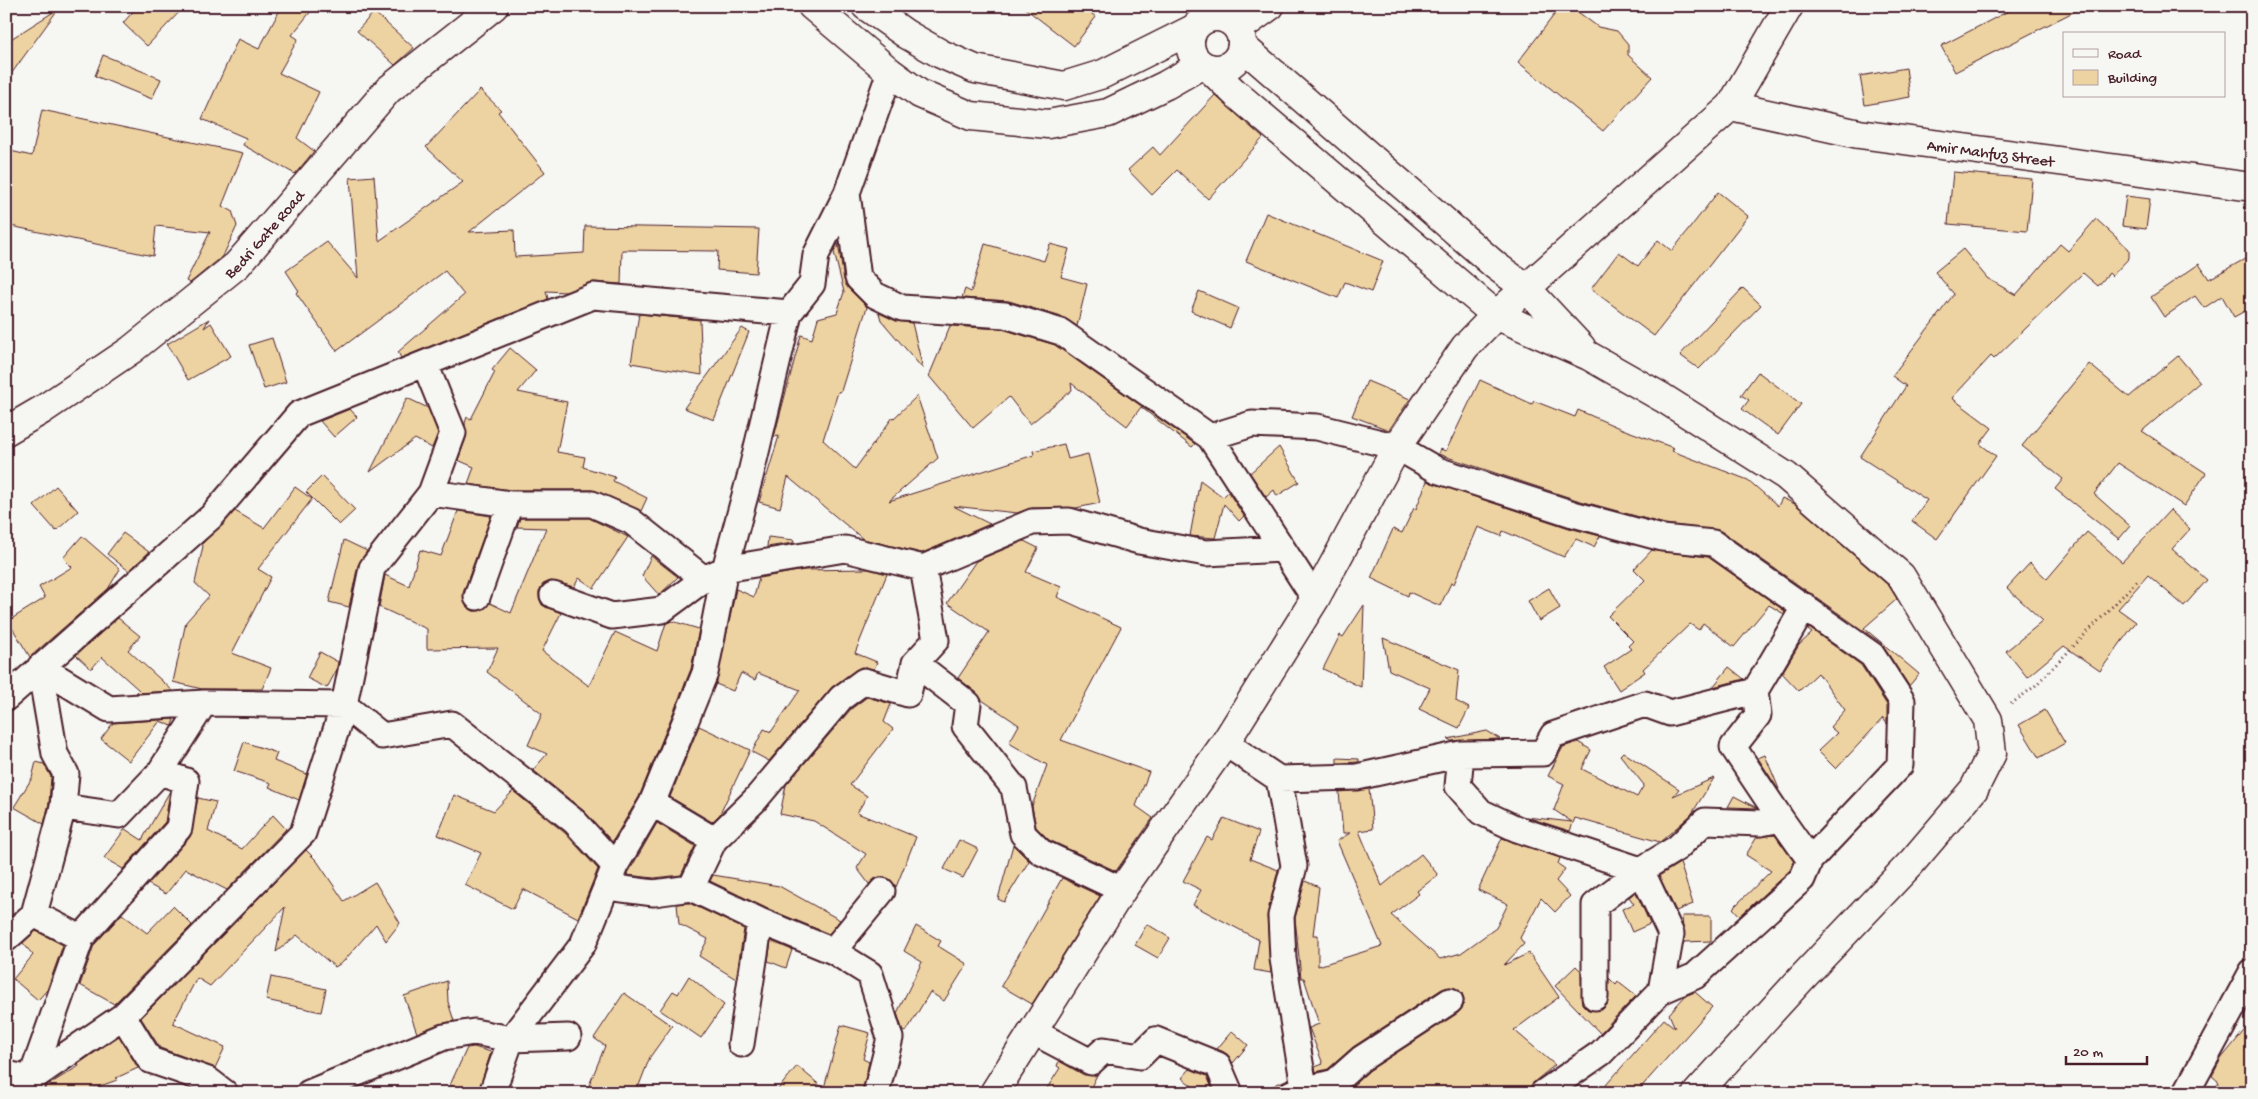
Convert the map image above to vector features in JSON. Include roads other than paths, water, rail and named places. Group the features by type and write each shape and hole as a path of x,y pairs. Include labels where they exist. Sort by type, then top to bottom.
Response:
{"street":[{"name":"Bedri Gate Road","path":"6,431 42,410 131,350 237,265 388,90 494,6"},
{"path":"866,6 913,38 975,69 1064,86 1103,74 1193,29 1207,18 1216,16 1224,18 1240,37 1371,159 1496,266 1526,288 1589,356"},
{"path":"818,8 890,72 920,94 971,116 1048,124 1108,113 1205,66 1218,69 1234,62 1240,37 1270,6"},
{"path":"994,1093 1122,890 1226,743 1314,599 1397,447 1465,347 1496,315 1731,106 1789,6"},
{"path":"1193,29 1189,44 1195,59 1496,315 1589,356 1663,398 1786,476 1901,576 1988,720 1992,753 1974,789 1912,862 1800,980 1697,1093"},
{"path":"492,1093 511,1039 583,944 611,877 652,803 705,673 715,574 750,477 789,313 812,284 816,255 847,193 890,72"},
{"path":"1042,82 1048,124"},
{"name":"Amir Mahfuz Street","path":"1731,106 1859,134 2252,188"},
{"path":"1344,185 1371,159"},
{"path":"847,193 858,278 875,295 902,308 1005,314 1061,332 1210,437 1314,599"},
{"path":"6,698 212,516 299,414 593,296 789,313"},
{"path":"31,1086 123,1016 303,833 344,705 372,568 431,494 453,433 425,364"},
{"path":"1210,437 1252,424 1318,426 1397,447 1436,470 1573,514 1662,538 1713,543 1872,655 1902,701 1900,765 1810,860 1802,879 1695,976 1661,992 1602,1053 1544,1093"},
{"path":"431,494 510,504 592,504 630,521 715,574"},
{"path":"477,597 510,504"},
{"path":"552,595 612,616 662,610 715,574 845,549 923,568 1032,522 1069,521 1138,541 1206,552 1282,549"},
{"path":"691,888 714,840 755,800 841,698 864,681 908,694 915,663 936,640 923,568"},
{"path":"1805,606 1755,691 1758,715 1733,747 1810,860"},
{"path":"915,663 968,704 965,726 1014,788 1023,834 1041,852 1122,890"},
{"path":"40,667 109,709 204,703 344,705 382,736 452,724 575,822 611,877 654,893 691,888 760,921 833,950 870,974 890,1038 876,1093"},
{"path":"6,939 34,914 63,807 66,774 55,754 40,667"},
{"path":"1226,743 1278,779 1357,777 1461,754 1543,753 1552,736 1645,704 1670,713 1755,691"},
{"path":"63,807 120,814 160,772 204,703"},
{"path":"1461,754 1458,786 1481,812 1517,829 1641,870 1671,934 1661,992"},
{"path":"31,1086 81,938 179,828 186,781 160,772"},
{"path":"1278,779 1294,866 1281,916 1283,959 1300,1091 1335,1082 1362,1059 1450,1001"},
{"path":"652,803 714,840"},
{"path":"1595,997 1595,905 1641,870 1677,848 1705,820 1761,823 1781,819"},
{"path":"833,950 882,892"},
{"path":"34,914 81,938"},
{"path":"741,1044 760,921"},
{"path":"2186,1093 2252,972"},
{"path":"123,1016 150,1060 208,1080 224,1093"},
{"path":"1032,1031 1091,1062 1104,1050 1140,1056 1156,1040 1218,1065 1230,1093"},
{"path":"309,1093 444,1037 474,1032 511,1039 568,1037"},
{"path":"6,1074 31,1086"}]}
